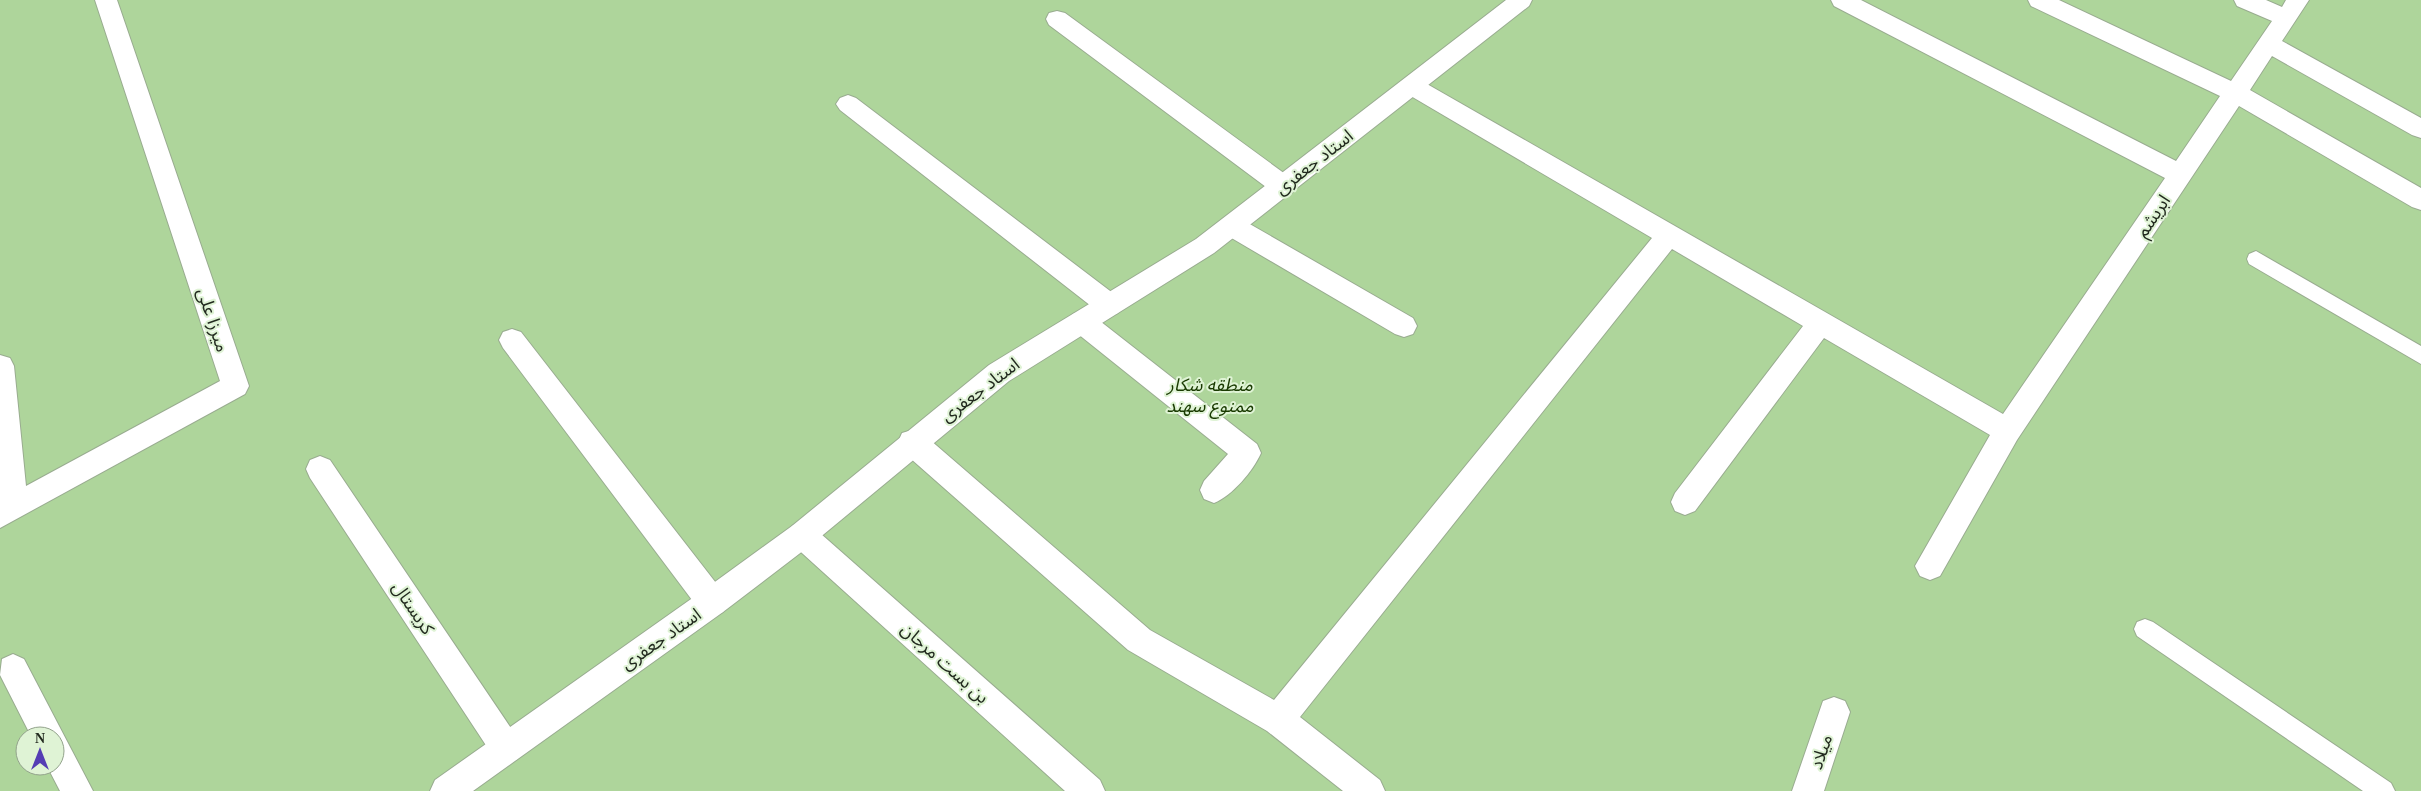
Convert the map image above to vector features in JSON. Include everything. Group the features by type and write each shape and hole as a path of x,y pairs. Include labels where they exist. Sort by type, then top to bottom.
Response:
{"street":[{"name":"میرزا علی","path":"7,511 235,386 106,0"},
{"name":"استاد جعفری","path":"446,791 712,602 802,535 912,442 999,373 1205,246 1522,0"},
{"path":"1842,0 2181,174"},
{"path":"2039,0 2235,93 2421,200"},
{"path":"2245,0 2292,9"},
{"name":"ابریشم","path":"1930,566 2007,431 2292,9"},
{"path":"1057,19 1282,186"},
{"path":"2269,44 2421,129"},
{"path":"1412,86 2007,431"},
{"path":"848,104 1109,305"},
{"path":"1232,226 1404,326"},
{"path":"1278,720 1669,235"},
{"path":"1082,322 1247,453 1214,490"},
{"path":"1684,502 1820,323"},
{"path":"512,340 712,602"},
{"path":"0,366 7,511"},
{"path":"912,442 1139,640 1278,720 1369,791"},
{"name":"کریستال","path":"320,469 506,748"},
{"name":"بن بست مرجان","path":"802,535 1089,791"},
{"path":"13,668 43,726"},
{"name":"میلاد","path":"1808,791 1834,712"},
{"path":"65,768 77,791"}],"lane":[{"path":"2256,259 2421,356"},
{"path":"2145,628 2383,791"}],"green space":[{"name":"منطقه شکار ممنوع سهند","path":"0,0 2421,0 2421,791 0,791"}]}
